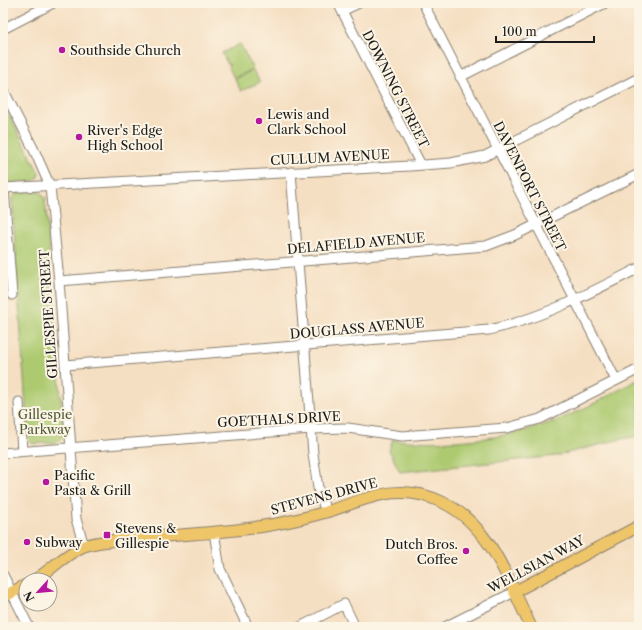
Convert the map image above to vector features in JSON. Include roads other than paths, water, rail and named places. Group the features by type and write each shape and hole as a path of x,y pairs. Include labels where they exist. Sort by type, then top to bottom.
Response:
{"main road":[{"name":"STEVENS DRIVE","path":"44,572 66,555 84,546 108,541 268,526 326,512 384,494 415,494 437,500 460,512 481,532 514,592 531,627"},
{"name":"WELLSIAN WAY","path":"514,592 639,526"},
{"path":"8,595 18,589"}],"street":[{"path":"3,28 53,3"},
{"path":"340,7 359,3"},
{"name":"DAVENPORT STREET","path":"423,3 574,301 616,380"},
{"path":"460,77 605,3"},
{"name":"DOWNING STREET","path":"340,7 421,165"},
{"name":"CULLUM AVENUE","path":"4,188 421,165 472,160 498,151 639,78"},
{"name":"GILLESPIE STREET","path":"3,89 35,152 50,186 59,280 76,519 84,546"},
{"path":"291,172 316,479 326,512"},
{"name":"DELAFIELD AVENUE","path":"59,280 486,246 505,240 536,226 639,174"},
{"path":"4,188 12,295"},
{"name":"DOUGLASS AVENUE","path":"65,365 489,330 539,316 574,301 639,268"},
{"name":"GOETHALS DRIVE","path":"3,453 311,429 348,428 392,435 415,436 507,428 540,419 639,369"},
{"path":"19,402 22,451"},
{"path":"214,532 220,569 248,627"},
{"path":"3,575 8,595 29,627"},
{"name":"WELLSIAN WAY","path":"445,627 514,592"},
{"path":"300,627 344,604 355,627"}],"place":[{"name":"Southside Church","path":"62,50"},
{"name":"Lewis and Clark School","path":"259,121"},
{"name":"River's Edge High School","path":"79,137"},
{"name":"Pacific Pasta & Grill","path":"46,482"},
{"name":"Stevens & Gillespie","path":"107,535"},
{"name":"Subway","path":"27,542"},
{"name":"Dutch Bros. Coffee","path":"466,551"}],"park label":[{"name":"Gillespie Parkway","path":"45,422"}]}
